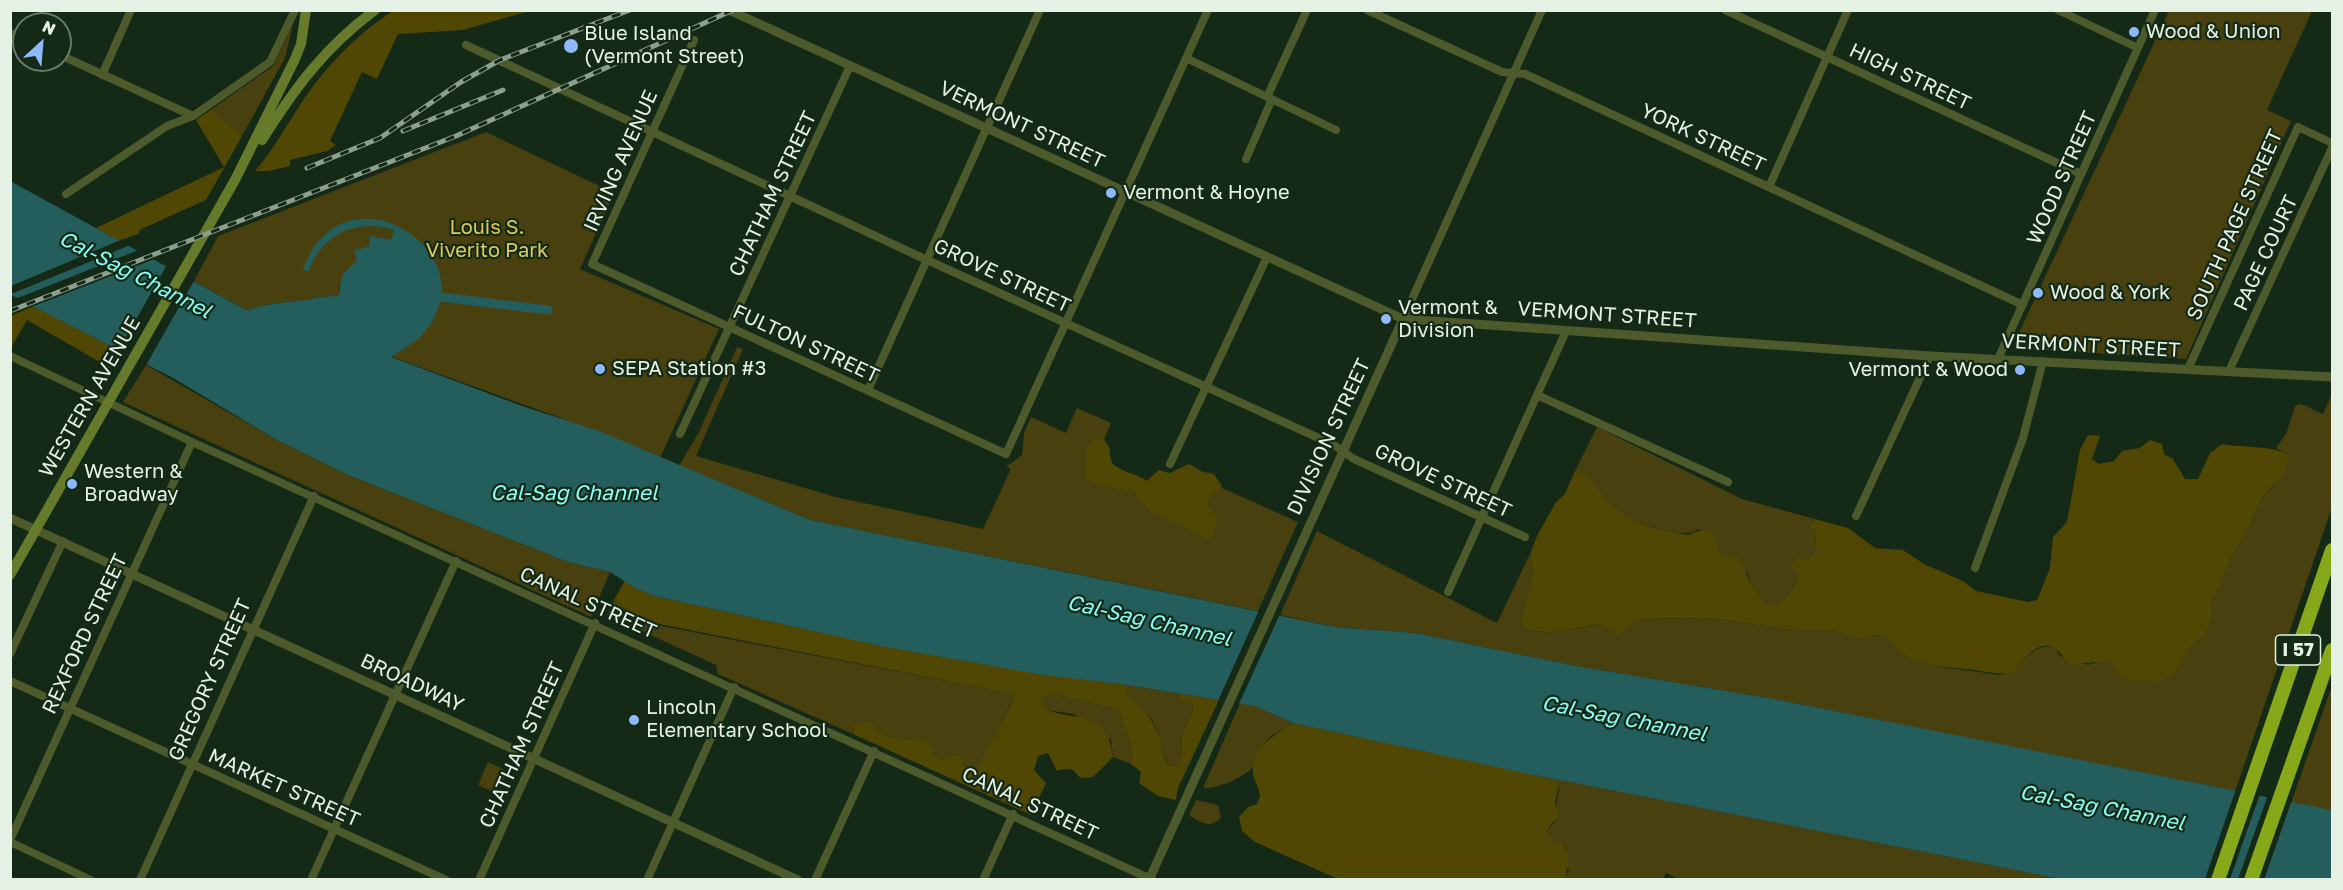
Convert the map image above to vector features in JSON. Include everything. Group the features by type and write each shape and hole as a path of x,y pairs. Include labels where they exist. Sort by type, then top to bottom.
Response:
{"highway":[{"name":"I 57","path":"2218,879 2332,550"},
{"name":"I 57","path":"2251,879 2332,650"}],"main road":[{"path":"256,144 301,44 306,10"},
{"path":"256,144 320,58 347,31 375,10"},
{"name":"WESTERN AVENUE","path":"10,574 256,144"}],"street":[{"path":"102,75 131,10"},
{"path":"66,194 167,126 193,116 270,62 295,10"},
{"name":"VERMONT STREET","path":"729,10 1403,320 1930,356 2332,376"},
{"path":"868,390 1040,10"},
{"path":"1065,323 1208,10"},
{"path":"1246,159 1307,10"},
{"name":"YORK STREET","path":"1367,10 1502,72 1525,74 2023,305"},
{"name":"DIVISION STREET","path":"1151,879 1274,600 1542,10"},
{"name":"HIGH STREET","path":"1725,10 2081,174"},
{"path":"1769,187 1848,10"},
{"path":"2058,10 2138,48"},
{"name":"WOOD STREET","path":"1998,359 2155,10"},
{"name":"IRVING AVENUE","path":"592,264 694,40"},
{"name":"GROVE STREET","path":"466,45 1525,537"},
{"path":"1186,58 1336,130"},
{"path":"72,61 193,116"},
{"name":"CHATHAM STREET","path":"681,434 850,66"},
{"name":"SOUTH PAGE STREET","path":"2188,369 2298,127 2332,143"},
{"name":"PAGE COURT","path":"2229,371 2332,148"},
{"path":"1170,464 1267,257"},
{"name":"FULTON STREET","path":"592,264 1006,454 1065,323"},
{"path":"1448,592 1566,331"},
{"name":"CANAL STREET","path":"10,356 192,442 595,623 1151,879"},
{"path":"1856,516 1930,356"},
{"path":"1975,568 2023,438 2043,361"},
{"path":"1537,394 1728,482"},
{"name":"REXFORD STREET","path":"10,841 192,442"},
{"name":"GREGORY STREET","path":"140,879 314,496"},
{"name":"BROADWAY","path":"10,518 798,879"},
{"path":"10,654 63,541"},
{"path":"311,879 456,561"},
{"name":"CHATHAM STREET","path":"479,879 595,623"},
{"name":"MARKET STREET","path":"10,681 446,879"},
{"path":"646,879 734,687"},
{"path":"815,879 874,751"},
{"path":"983,879 1013,814"},
{"path":"10,841 92,879"}],"green space":[{"path":"2169,11 2312,11 2267,110 2291,121 2186,359 2030,349 2018,335"},
{"path":"293,24 285,58 242,136 212,109 273,66"},
{"name":"Louis S. Viverito Park","path":"486,132 614,193 580,269 719,329 660,458 560,418 390,356 397,353 339,286 339,295 246,310 194,281 218,236"},
{"path":"737,347 743,349 696,456 836,497 983,529 1011,469 1006,467 1022,455 1024,433 1031,417 1066,433 1077,408 1111,423 1104,440 1094,440 1102,487 1133,491 1150,508 1186,526 1205,539 1217,517 1208,504 1210,497 1220,487 1298,522 1258,611 810,520 679,466 699,432"},
{"path":"146,365 277,440 348,475 568,562 610,572 591,617 123,402"},
{"path":"2332,394 2332,507 2235,792 1774,699 1576,666 1415,633 1335,627 1280,615 1317,531 1497,623 1530,554 1533,573 1521,622 1525,629 1550,633 1598,624 1619,633 1626,630 1637,619 1708,618 1794,630 1834,631 1860,639 1878,635 1889,638 1898,648 1924,662 2000,675 2019,664 2035,650 2055,647 2060,656 2088,665 2104,660 2172,677 2192,646 2206,633 2213,616 2211,601 2223,580 2230,559 2246,534 2261,499 2275,484 2287,454 2276,448 2286,434 2295,406 2301,404 2323,414"},
{"path":"1597,427 1742,499 1815,519 1809,527 1816,531 1815,554 1809,560 1792,563 1798,574 1793,590 1778,606 1767,605 1750,583 1748,573 1728,556 1719,553 1699,529 1688,533 1668,531 1642,524 1620,512 1588,478 1575,471"},
{"path":"614,600 639,620 656,625 1004,692 1013,694 1014,698 980,765 976,771 967,771 961,756 951,755 944,759 934,756 925,740 886,737 871,723 853,729 853,734 718,674 716,665 607,615"},
{"path":"1128,685 1176,693 1182,702 1193,705 1191,716 1183,732 1182,751 1177,765 1169,766 1152,720 1127,696"},
{"path":"2332,686 2332,811 2291,803"},
{"path":"1053,694 1119,710 1132,750 1131,764 1113,757 1111,740 1073,714 1046,710 1042,699"},
{"path":"1240,703 1255,706 1293,723 1269,738 1249,771 1222,785 1203,788"},
{"path":"488,762 507,771 497,794 478,785"},
{"path":"1560,780 2061,879 1680,880 1666,873 1663,879 1563,879 1569,870 1546,832 1554,823"},
{"path":"1196,800 1218,805 1221,818 1209,824 1189,815"}],"shaded area":[{"path":"393,11 529,11 463,30 398,34 377,79 362,72 330,141 336,145 327,151 290,160 290,166 269,171 255,171 311,89 332,63 355,40"},
{"path":"212,109 242,136 206,200 119,241 96,228 224,167 196,120"},
{"path":"33,306 119,350 110,368 27,320 11,348 11,316"},
{"path":"2088,435 2100,436 2092,459 2099,464 2114,461 2122,451 2140,448 2150,440 2162,444 2164,454 2173,459 2185,479 2198,479 2210,453 2222,444 2264,448 2287,454 2287,470 2261,499 2246,534 2230,559 2223,580 2211,601 2213,616 2206,633 2192,646 2172,677 2151,681 2131,680 2117,674 2114,664 2103,662 2071,664 2055,648 2047,646 2035,649 2013,672 2001,673 1944,667 1913,659 1896,647 1889,638 1878,635 1860,639 1834,631 1794,630 1708,618 1637,619 1625,631 1618,634 1598,624 1550,633 1525,629 1521,622 1533,573 1530,554 1537,536 1556,502 1565,494 1575,471 1588,477 1619,511 1635,521 1662,530 1689,535 1701,531 1710,533 1716,541 1719,553 1741,560 1750,583 1767,605 1778,605 1793,590 1798,574 1791,564 1798,558 1808,559 1815,554 1816,531 1809,527 1815,519 1848,528 1875,548 1903,550 1924,564 1963,581 1976,591 2028,602 2037,600 2050,568 2053,537 2067,522 2080,450"},
{"path":"1094,440 1104,440 1107,443 1114,465 1147,481 1159,470 1170,473 1189,464 1203,472 1214,474 1222,486 1210,497 1208,504 1217,517 1213,536 1205,539 1190,529 1158,515 1145,506 1133,491 1102,487 1086,479 1086,450"},
{"path":"625,580 635,588 654,596 831,635 949,658 1128,685 1127,696 1143,709 1151,720 1158,732 1169,766 1177,765 1180,759 1183,732 1193,709 1193,705 1182,702 1176,693 1219,700 1178,788 1176,800 1158,796 1139,783 1141,772 1131,764 1132,750 1119,710 1053,694 1042,699 1047,710 1090,720 1098,725 1110,742 1113,757 1093,777 1080,778 1070,769 1057,771 1048,753 1038,756 1034,770 1046,783 1031,815 853,734 855,724 871,723 886,737 925,740 932,747 934,756 944,759 951,755 961,756 967,771 976,771 1014,699 1013,694 639,620 614,600"},
{"path":"1293,723 1560,780 1555,803 1559,814 1546,832 1553,841 1560,842 1566,851 1568,865 1563,880 1338,879 1255,842 1242,831 1239,817 1248,807 1257,804 1260,796 1253,773 1253,764 1260,749"}],"water":[{"name":"Cal-Sag Channel","path":"10,181 246,310 339,295 342,275 357,260 354,250 369,247 370,236 391,240 394,230 367,226 342,232 323,247 309,271 303,270 323,237 349,221 378,220 406,230 428,250 440,276 439,306 421,336 391,357 522,406 599,431 810,520 1335,627 1415,633 1576,666 1774,699 2317,807 2332,811 2332,879 2061,879 1524,773 1293,723 1255,706 1128,685 1044,675 886,647 654,596 635,588 610,572 568,562 348,475 277,440 173,378 11,295"}],"pier":[{"path":"123,239 133,244 11,294 11,286"},
{"path":"141,249 157,258 29,308 13,300"},
{"path":"168,263 195,279 145,367 117,353"},
{"path":"1260,608 1281,612 1238,706 1217,703"},
{"path":"2236,789 2260,794 2230,879 2205,879"},
{"path":"2268,795 2292,800 2264,880 2238,879"}],"waterway":[{"path":"440,297 548,310"}],"railway":[{"path":"307,168 380,138 461,82 500,60 630,10"},
{"path":"10,311 456,136 733,10"},
{"path":"403,131 503,90"}],"place":[{"name":"Wood & Union","path":"2134,32"},
{"name":"Blue Island (Vermont Street)","path":"571,46"},
{"name":"Vermont & Hoyne","path":"1111,193"},
{"name":"Wood & York","path":"2038,293"},
{"name":"Vermont & Division","path":"1386,319"},
{"name":"SEPA Station #3","path":"600,369"},
{"name":"Vermont & Wood","path":"2020,370"},
{"name":"Western & Broadway","path":"72,484"},
{"name":"Lincoln Elementary School","path":"634,720"}]}
